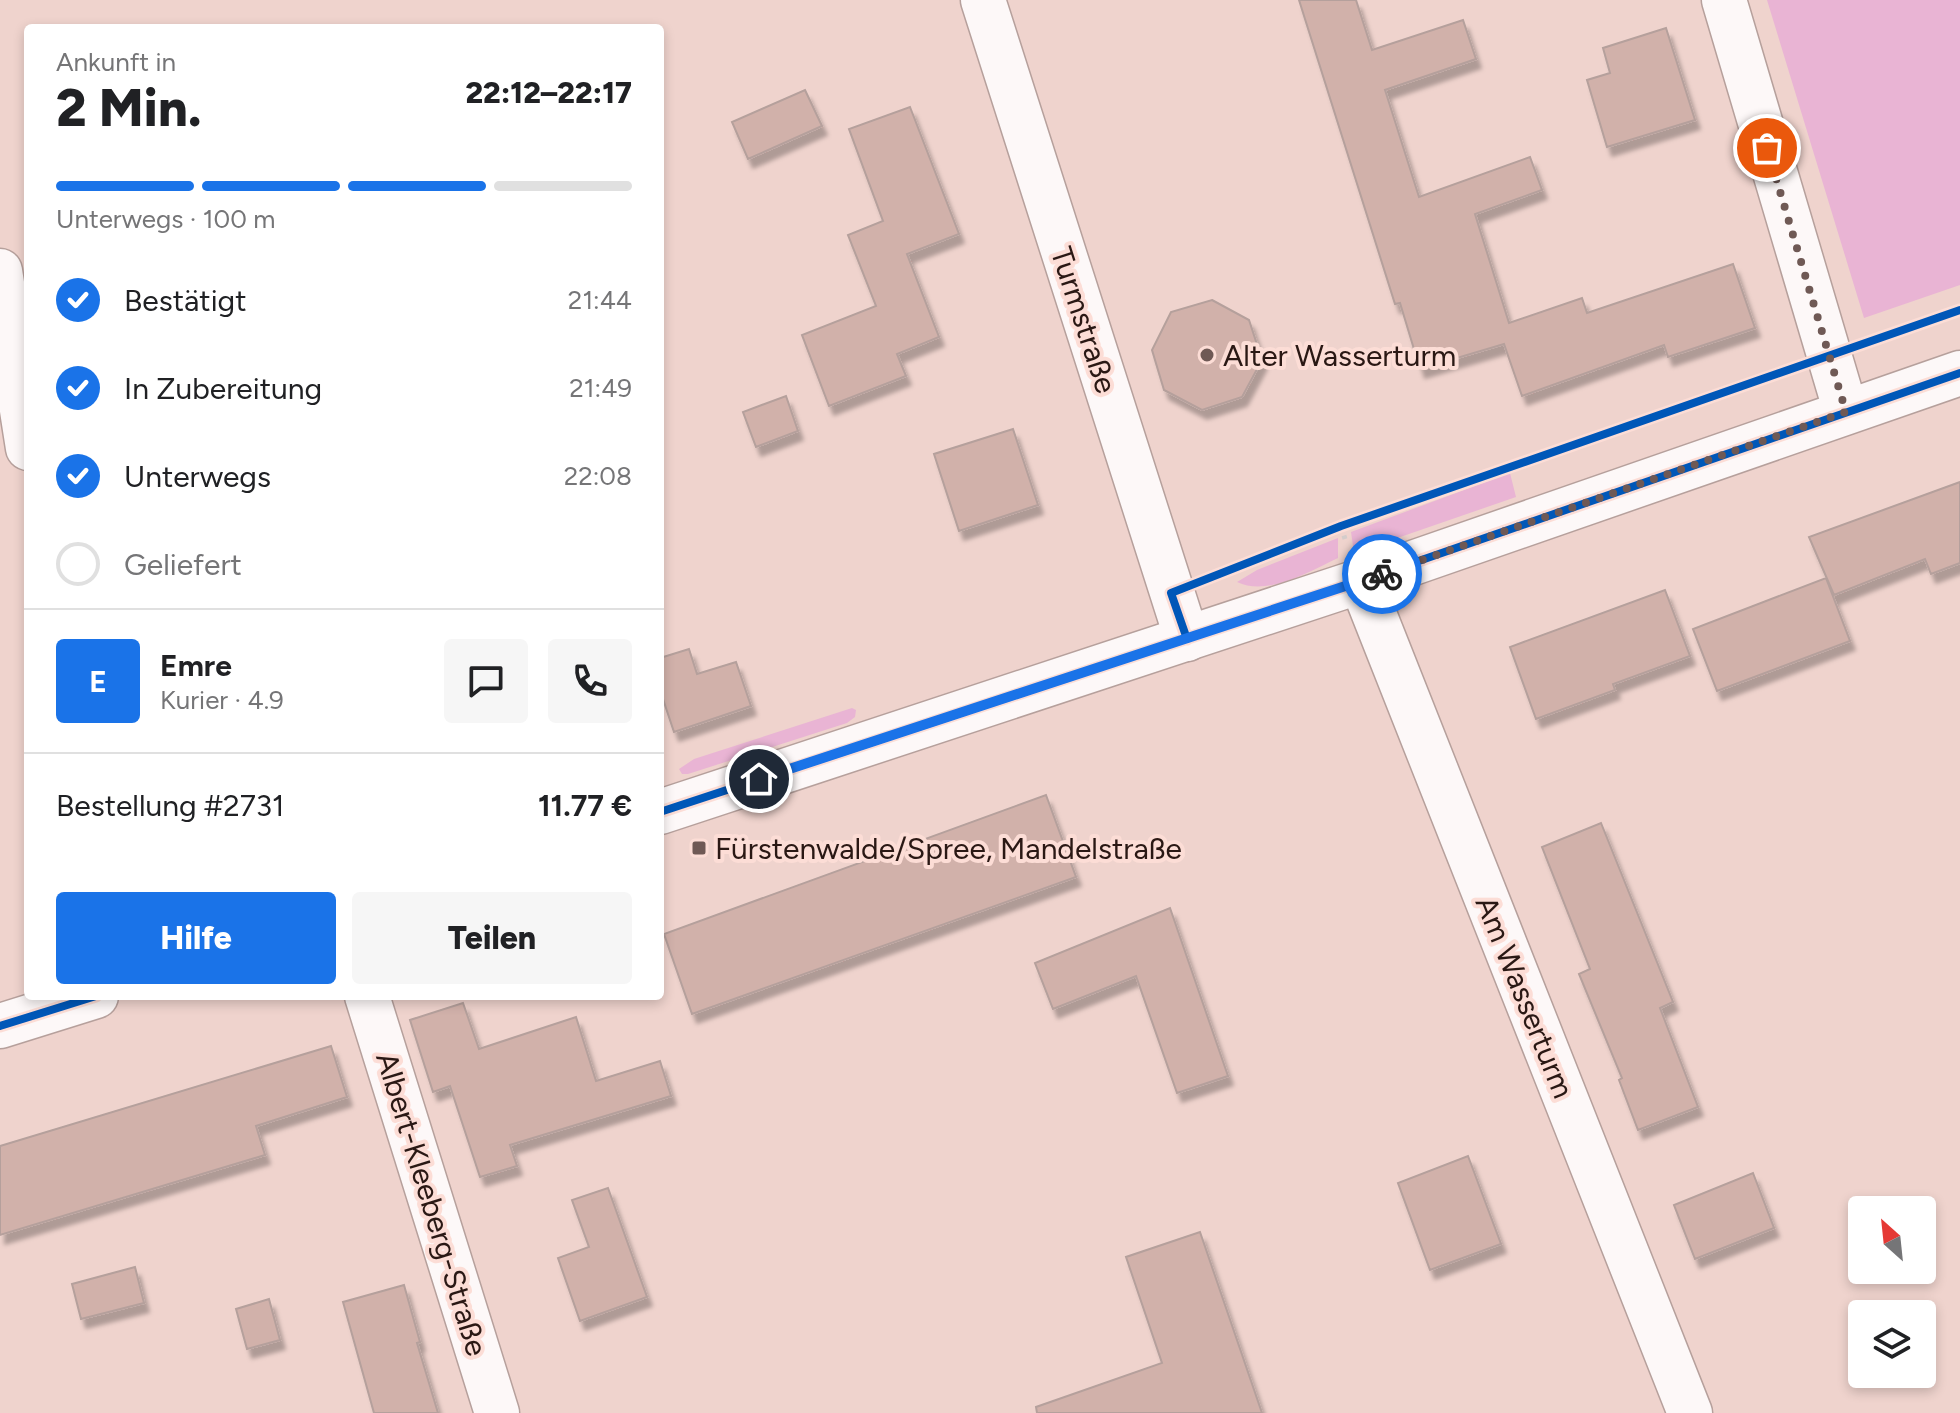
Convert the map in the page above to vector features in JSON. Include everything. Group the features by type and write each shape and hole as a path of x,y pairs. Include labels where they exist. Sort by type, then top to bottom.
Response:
{"street":[{"name":"Turmstraße","path":"983,0 1187,639"},
{"path":"1724,0 1846,412"},
{"path":"0,271 24,423"},
{"path":"664,811 1361,581 1960,373"},
{"name":"Am Wasserturm","path":"1361,581 1690,1413"},
{"path":"0,1026 83,1000"},
{"name":"Albert-Kleeberg-Straße","path":"368,1000 497,1413"}],"shaded area":[{"path":"1767,0 1960,0 1960,285 1864,318"},
{"path":"1510,473 1516,497 1354,553 1351,532"},
{"path":"1338,538 1338,558 1302,575 1262,586 1237,582 1257,570"},
{"path":"852,708 856,710 855,717 847,723 688,774 682,774 679,769 694,759"}],"building":[{"path":"1299,0 1356,0 1372,50 1463,20 1476,59 1385,90 1419,197 1530,157 1542,190 1475,214 1509,323 1582,298 1587,313 1733,264 1755,328 1668,357 1664,345 1522,396 1504,344 1420,369 1400,303 1395,304"},
{"path":"1666,28 1695,120 1607,147 1587,80 1610,73 1603,48"},
{"path":"805,90 822,126 748,159 732,122"},
{"path":"910,107 959,234 907,254 939,337 897,354 906,376 829,406 802,335 876,306 848,235 883,221 849,129"},
{"name":"Alter Wasserturm","path":"1212,300 1249,320 1262,360 1242,397 1202,410 1164,390 1152,350 1171,312"},
{"path":"786,396 798,431 756,447 743,412"},
{"path":"1013,429 1038,505 959,531 934,454"},
{"path":"1960,482 1960,563 1931,574 1925,559 1834,595 1809,537"},
{"path":"1826,578 1850,641 1717,691 1693,629"},
{"path":"1665,590 1690,656 1613,684 1615,690 1536,719 1510,647"},
{"path":"689,649 697,674 736,662 751,706 674,732 664,702 664,657"},
{"path":"1046,795 1076,877 692,1014 664,934"},
{"path":"1601,823 1673,1002 1660,1008 1698,1107 1638,1130 1619,1080 1622,1078 1579,974 1590,969 1542,847"},
{"path":"1170,908 1228,1076 1177,1093 1136,976 1053,1009 1035,963"},
{"path":"463,1003 479,1049 576,1017 596,1081 660,1061 671,1096 510,1145 517,1166 480,1177 450,1086 433,1092 410,1020"},
{"path":"331,1046 347,1097 256,1126 265,1155 0,1235 0,1146"},
{"path":"1468,1156 1501,1244 1430,1270 1398,1183"},
{"path":"1753,1173 1774,1228 1695,1259 1674,1205"},
{"path":"608,1188 647,1297 580,1321 558,1258 589,1247 572,1200"},
{"path":"1200,1232 1262,1413 1037,1413 1036,1407 1162,1363 1126,1257"},
{"path":"135,1267 144,1303 81,1319 72,1284"},
{"path":"404,1285 438,1413 374,1413 343,1302"},
{"path":"269,1299 280,1340 247,1349 236,1309"}],"cycle path":[{"path":"1187,639 1171,593 1341,526 1960,310"},
{"path":"664,811 1361,581 1960,373"},
{"path":"0,1026 83,1000"}],"way so far":[{"path":"1382,574 1846,412 1767,148"}],"place":[{"name":"Alter Wasserturm","path":"1207,355"},
{"name":"Fürstenwalde/Spree, Mandelstraße","path":"699,848"}],"route":[{"path":"759,779 1382,574"}]}
